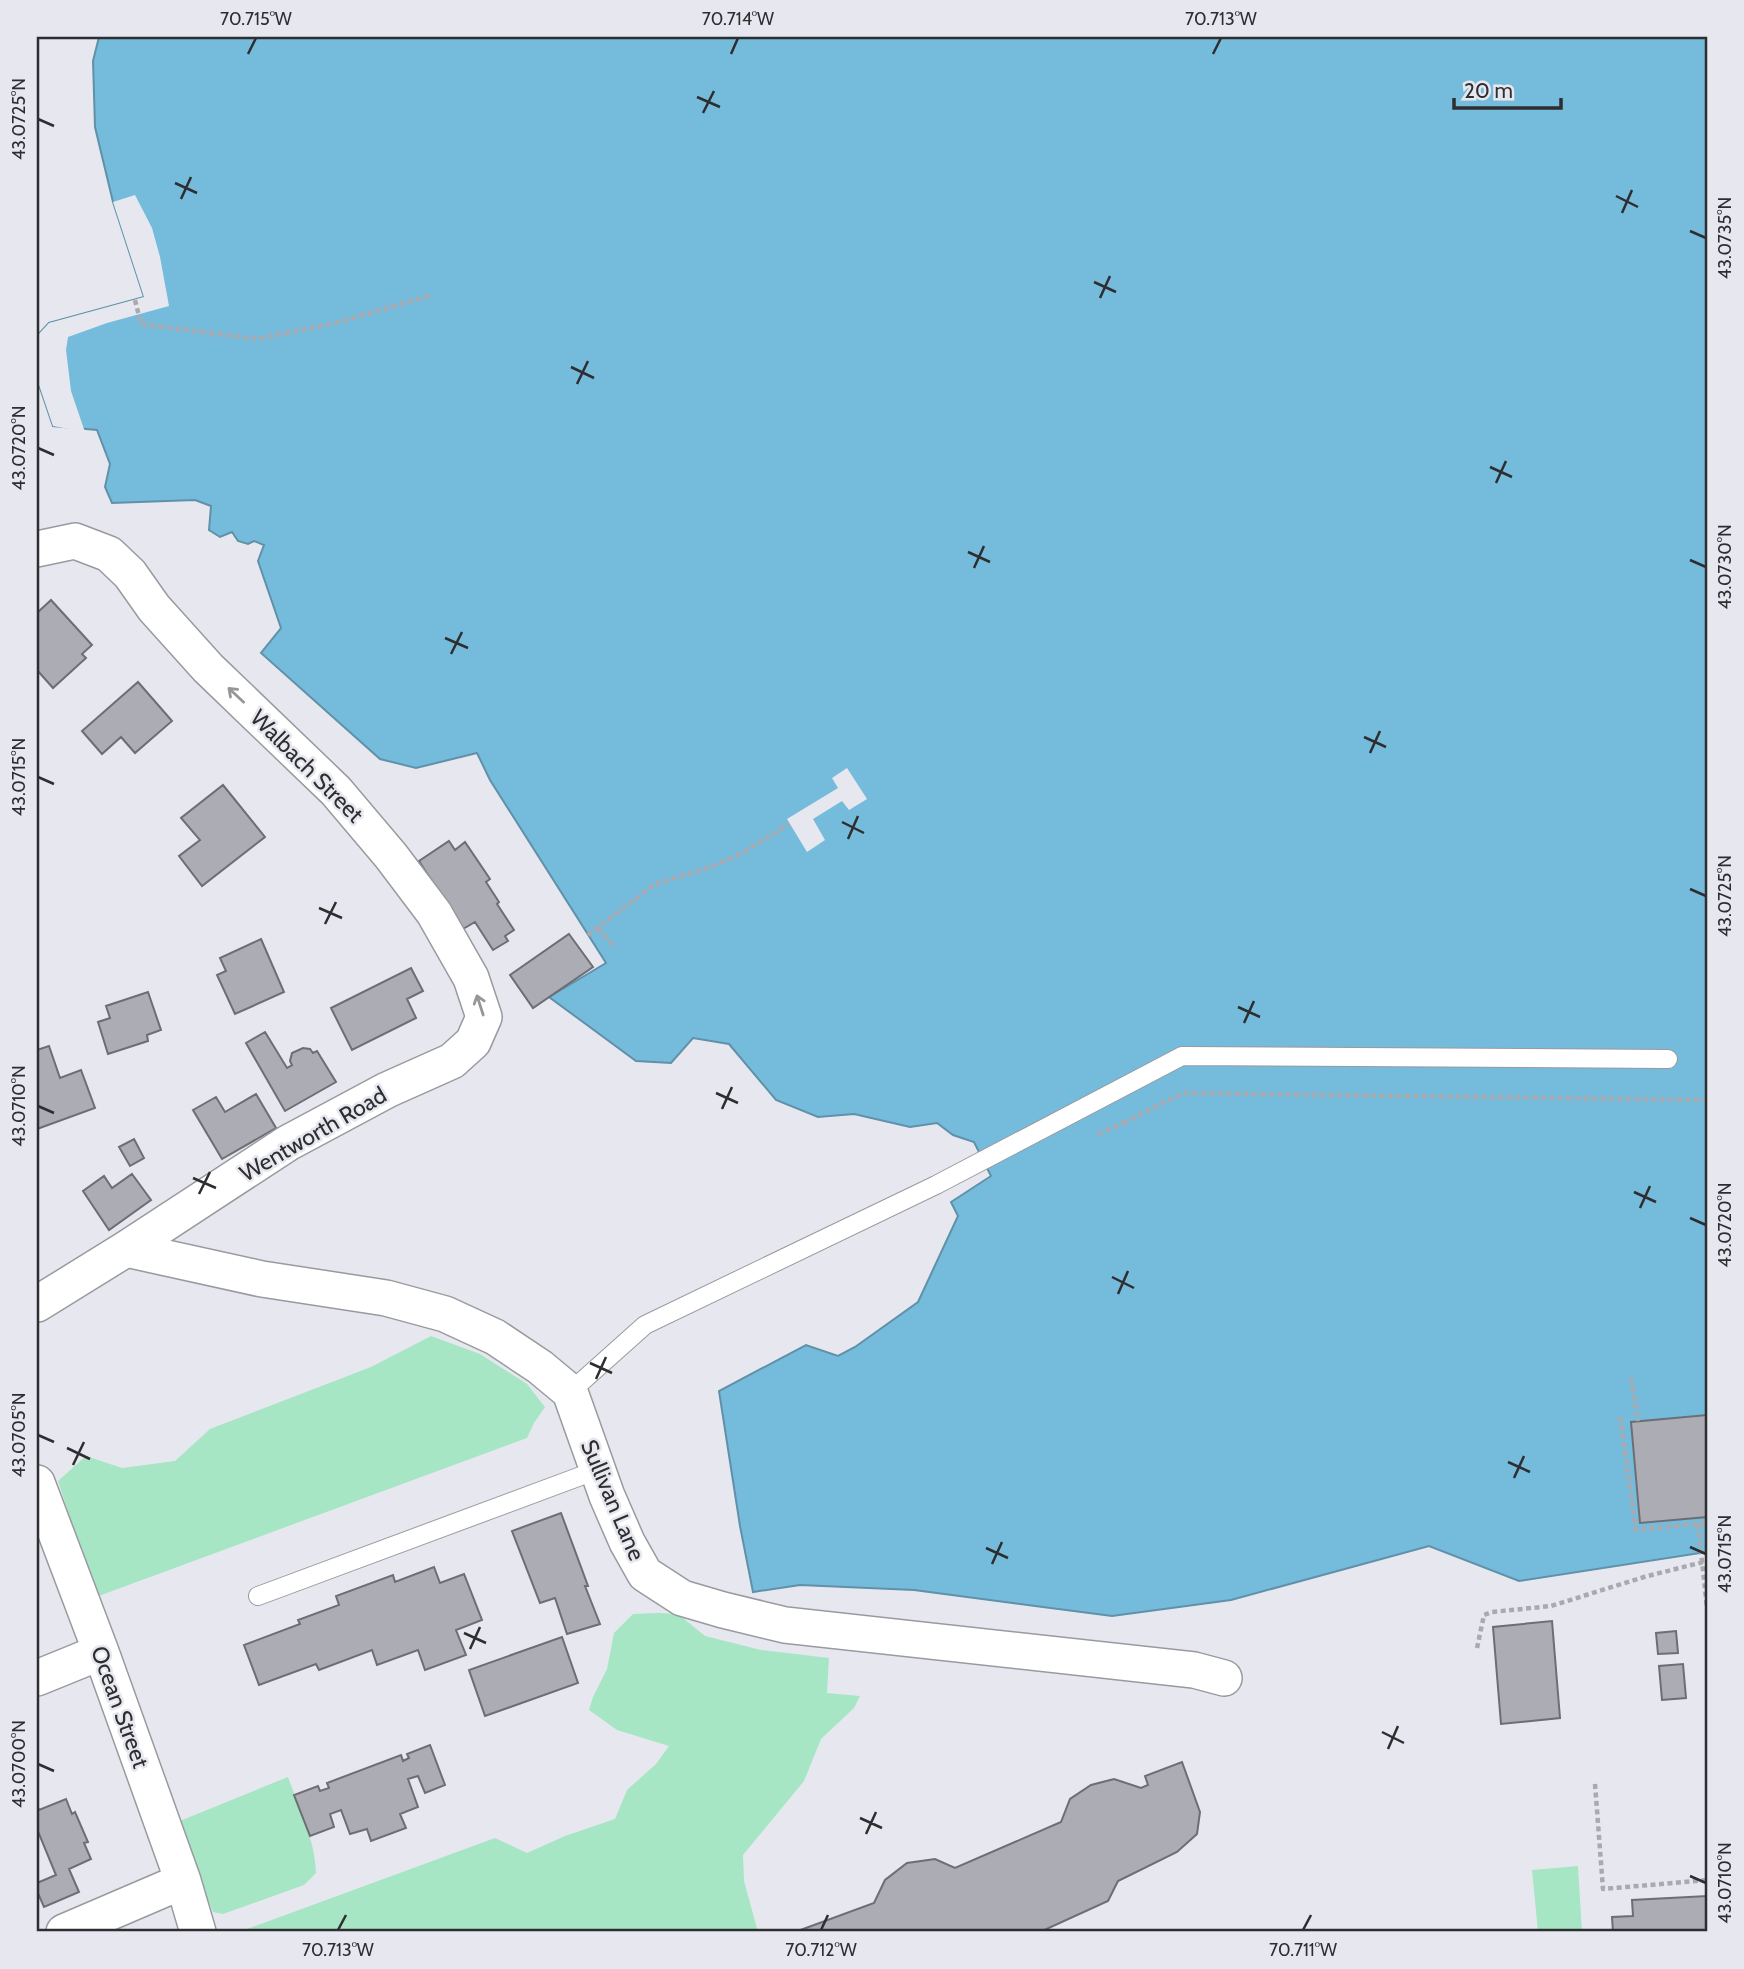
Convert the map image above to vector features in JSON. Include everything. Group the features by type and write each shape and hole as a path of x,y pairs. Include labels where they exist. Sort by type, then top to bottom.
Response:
{"street":[{"name":"Walbach Street","path":"37,549 75,541 109,554 130,574 154,608 208,668 336,791 391,856 440,924 471,978 484,1017 473,1042 452,1061"},
{"name":"Wentworth Road","path":"37,1304 126,1250 288,1143 387,1090 452,1061"},
{"path":"126,1250 262,1279 386,1298 446,1314 495,1337 540,1367 570,1392"},
{"name":"Sullivan Lane","path":"570,1392 597,1470 627,1542 645,1574 682,1598 785,1625 1194,1670 1224,1678"},
{"name":"Ocean Street","path":"37,1483 101,1652 183,1881 198,1932"},
{"path":"37,1678 101,1652"},
{"path":"64,1932 183,1881"}],"lane":[{"path":"570,1392 645,1325 936,1185 1182,1056 1668,1059"},
{"path":"258,1596 597,1470"}],"path":[{"path":"135,300 141,324 257,339 339,322 432,295"},
{"path":"588,935 655,884 742,853 789,824"},
{"path":"598,928 615,948"},
{"path":"1123,1123 1183,1093 1707,1100"},
{"path":"1632,1378 1638,1421"},
{"path":"1620,1417 1636,1530 1707,1523"},
{"path":"1698,1524 1707,1608"},
{"path":"1477,1648 1484,1615 1551,1606 1703,1562"},
{"path":"1595,1784 1603,1889 1707,1880"}],"green space":[{"path":"431,1336 480,1354 527,1384 545,1407 527,1438 96,1597 58,1481 86,1456 122,1468 175,1461 210,1429 371,1367"},
{"path":"633,1614 678,1614 705,1636 761,1650 829,1658 827,1693 860,1696 854,1708 821,1739 804,1781 743,1855 744,1881 758,1932 239,1932 495,1838 527,1853 565,1836 615,1819 627,1790 656,1764 669,1746 617,1730 589,1710 607,1669 614,1633"},
{"path":"288,1777 310,1836 316,1873 304,1885 223,1914 213,1912 175,1823"},
{"path":"1578,1866 1582,1932 1538,1932 1532,1870"}],"water":[{"path":"99,37 1707,37 1707,1552 1519,1581 1429,1546 1231,1600 1112,1616 914,1590 800,1585 753,1592 719,1391 806,1345 838,1356 918,1302 958,1216 951,1202 991,1176 974,1142 953,1135 937,1123 910,1127 854,1114 818,1117 776,1100 729,1044 693,1038 671,1063 636,1061 549,997 606,963 490,780 477,753 416,768 380,759 261,653 281,628 258,561 264,545 254,541 248,544 238,541 232,532 220,537 209,530 211,506 195,500 112,503 105,487 110,464 97,430 53,426 37,379 37,336 49,323 144,297 113,202 95,127 93,61"}],"pier":[{"path":"135,195 152,228 169,306 68,337 66,350 71,391 85,432 53,426 37,379 37,336 49,323 144,297 113,202"},
{"path":"847,768 867,799 849,810 842,801 813,819 825,840 807,852 787,819 838,788 832,778"}],"building":[{"path":"51,600 92,645 82,654 86,658 53,688 37,670 37,613"},
{"path":"138,682 172,721 135,753 121,737 102,754 82,731"},
{"path":"223,785 265,837 202,886 179,856 200,840 181,818"},
{"path":"449,841 455,850 465,842 490,879 486,882 514,930 505,936 508,941 493,950 475,922 463,929 419,861"},
{"path":"569,934 593,967 533,1008 510,975"},
{"path":"261,939 284,992 235,1014 217,975 226,971 220,958"},
{"path":"411,968 423,991 407,999 416,1018 352,1050 331,1008"},
{"path":"148,992 161,1030 147,1035 148,1041 108,1054 98,1022 110,1018 106,1006"},
{"path":"265,1032 287,1068 292,1065 292,1053 303,1048 310,1049 313,1053 317,1051 336,1082 285,1111 246,1043"},
{"path":"49,1046 60,1078 81,1070 95,1108 37,1129 37,1050"},
{"path":"256,1094 276,1128 222,1159 193,1110 216,1097 225,1112"},
{"path":"134,1139 144,1158 130,1166 119,1147"},
{"path":"132,1174 151,1200 109,1230 83,1191 104,1176 112,1188"},
{"path":"1707,1415 1707,1517 1640,1523 1631,1422"},
{"path":"561,1513 600,1624 567,1634 555,1598 540,1603 512,1531"},
{"path":"434,1567 440,1583 464,1574 482,1620 456,1630 466,1655 425,1670 418,1650 377,1665 372,1650 319,1670 316,1664 259,1685 244,1645 300,1624 298,1620 339,1605 336,1596 393,1575 395,1582"},
{"path":"1552,1621 1560,1718 1501,1724 1493,1627"},
{"path":"1676,1631 1678,1653 1658,1654 1656,1633"},
{"path":"562,1637 578,1683 485,1716 469,1670"},
{"path":"1683,1664 1686,1698 1662,1700 1659,1666"},
{"path":"430,1745 445,1785 425,1793 418,1776 408,1779 418,1807 400,1814 406,1828 371,1841 367,1829 350,1834 341,1810 330,1814 334,1827 310,1836 294,1795 318,1786 320,1791 329,1788 327,1783 401,1755 403,1761 409,1758 407,1754"},
{"path":"1182,1762 1200,1812 1197,1834 1177,1852 1118,1881 1108,1901 1040,1932 795,1932 874,1903 885,1880 907,1863 935,1859 955,1868 1061,1822 1070,1799 1091,1785 1114,1779 1141,1788 1148,1785 1145,1776"},
{"path":"66,1799 88,1842 84,1843 91,1859 69,1869 79,1892 44,1907 37,1891 37,1883 56,1875 37,1829 37,1805 39,1810"},
{"path":"1707,1896 1707,1932 1613,1932 1612,1917 1633,1916 1632,1900"}]}
